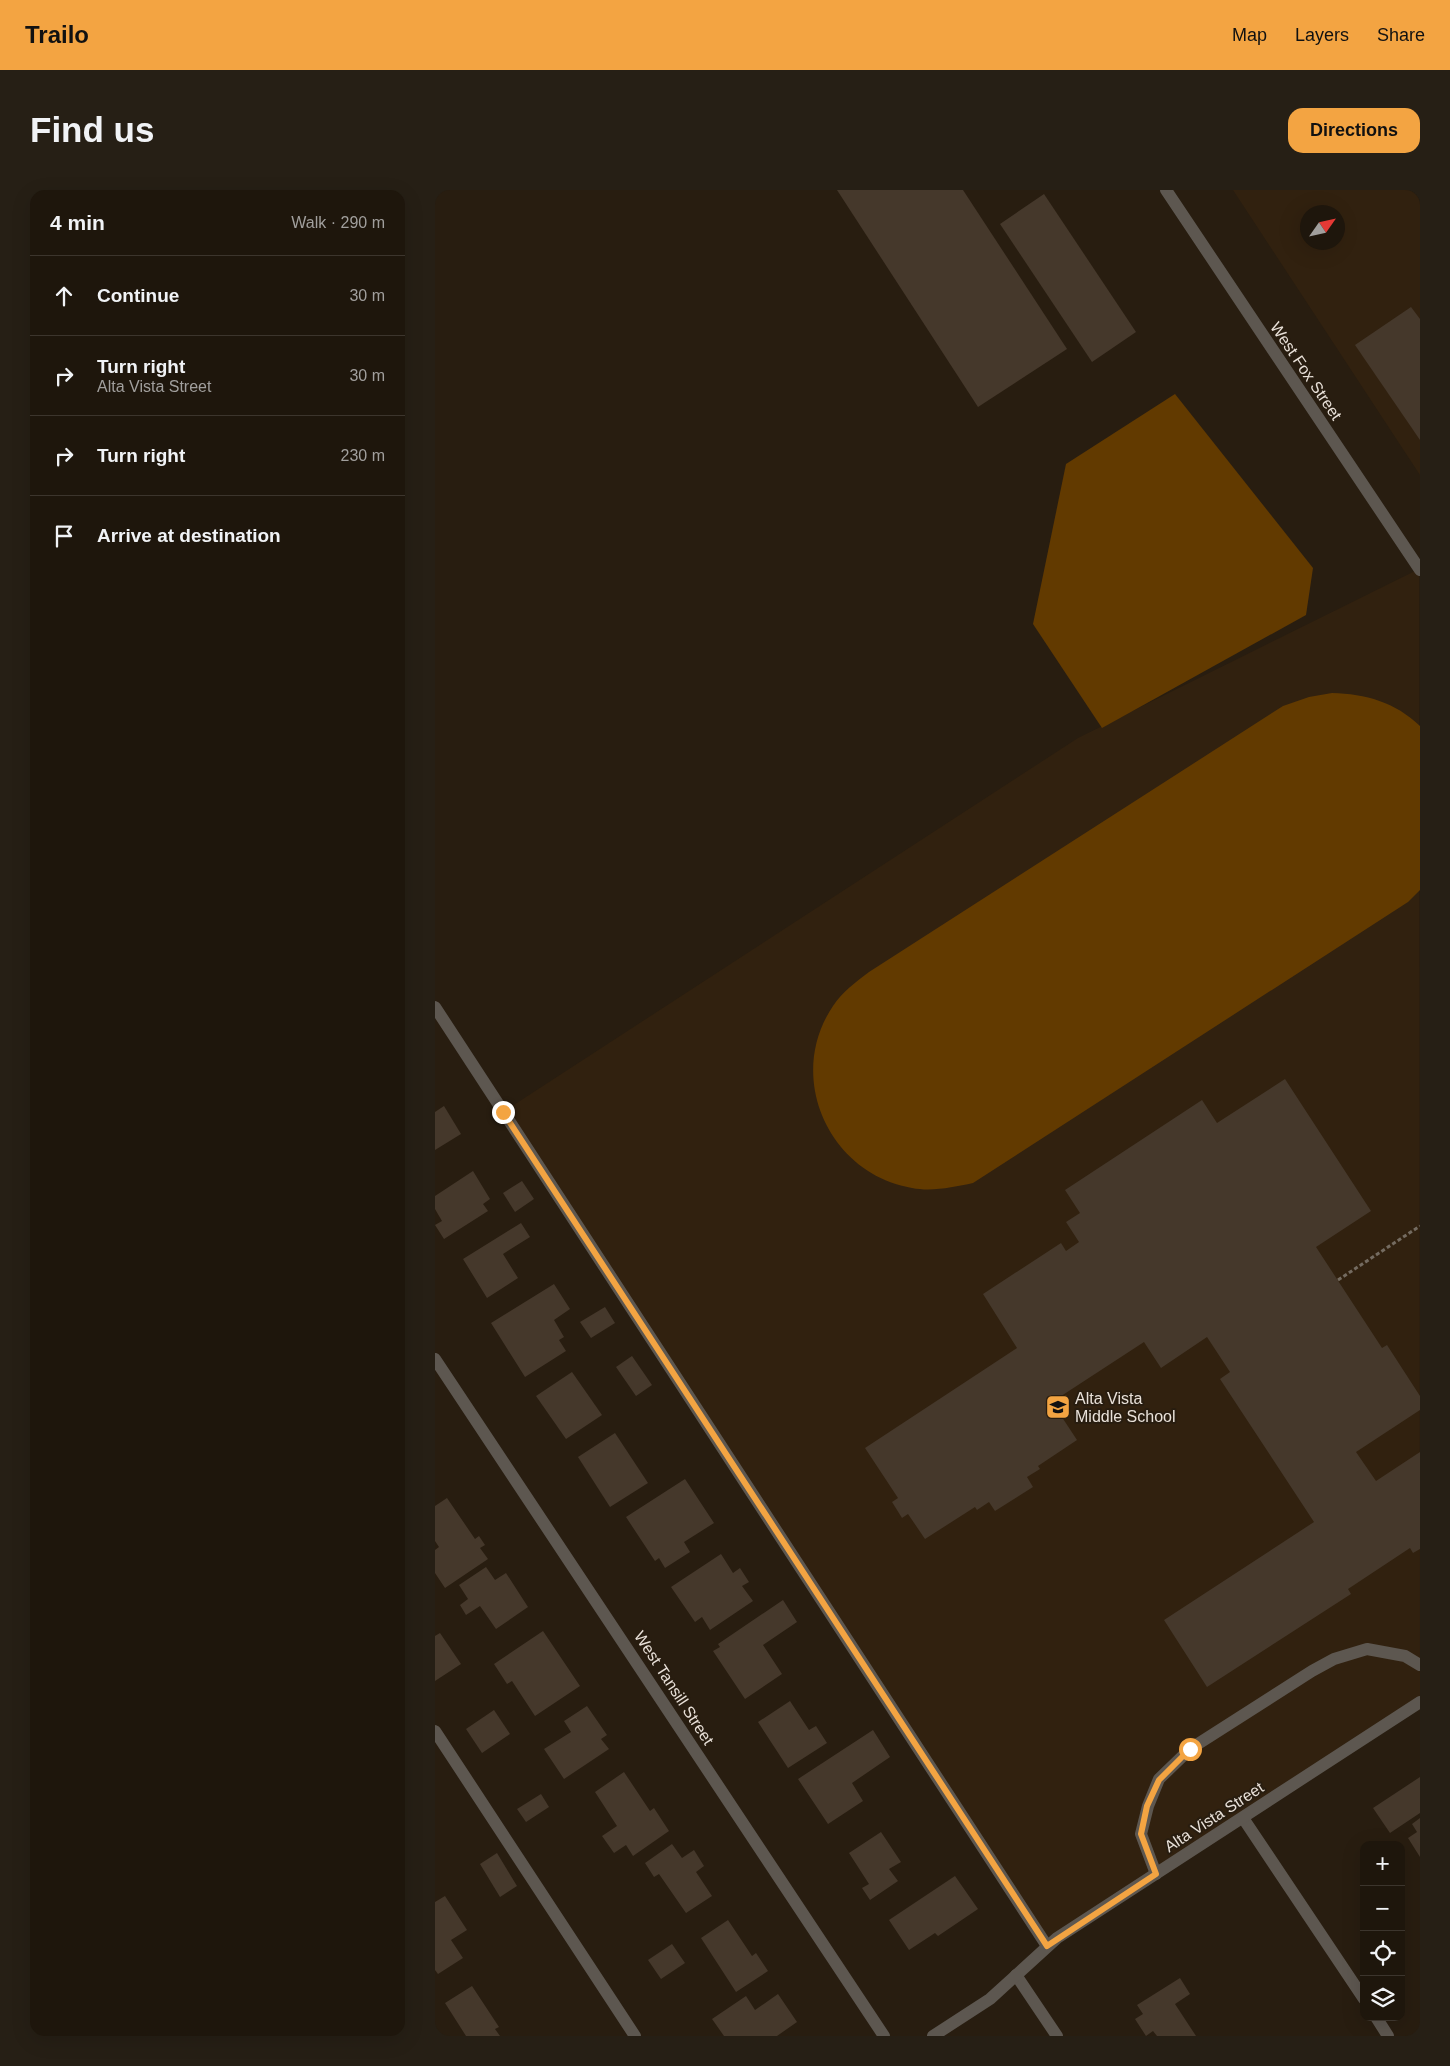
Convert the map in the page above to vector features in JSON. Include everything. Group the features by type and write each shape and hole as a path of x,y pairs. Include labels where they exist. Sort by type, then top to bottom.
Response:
{"street":[{"name":"West Fox Street","path":"1166,190 1420,570"},
{"path":"435,1008 1047,1946"},
{"name":"West Tansill Street","path":"435,1359 884,2036"},
{"path":"1156,1874 1141,1834 1147,1806 1159,1780 1190,1749 1311,1671 1334,1659 1367,1649 1405,1656 1420,1665"},
{"name":"Alta Vista Street","path":"933,2036 990,1998 1047,1946 1420,1702"},
{"path":"435,1731 635,2036"},
{"path":"1243,1818 1360,1993"},
{"path":"1016,1974 1057,2036"},
{"path":"1379,2021 1388,2036"}],"path":[{"path":"1338,1280 1420,1226"}],"shaded area":[{"path":"1233,190 1420,190 1420,475"},
{"path":"1175,394 1313,568 1306,615 1102,728 1033,624 1066,464"},
{"name":"Alta Vista Middle School","path":"1419,569 1420,1702 1047,1946 503,1112 1078,738"},
{"path":"1332,693 1357,695 1390,705 1420,726 1420,890 1408,902 973,1183 935,1189 912,1188 883,1179 858,1164 838,1143 823,1118 815,1091 813,1062 819,1034 833,1006 849,988 869,972 1283,706 1309,697"}],"building":[{"path":"837,190 963,190 1067,349 978,407"},
{"path":"1044,194 1136,332 1092,362 1000,224"},
{"path":"1411,307 1420,319 1420,440 1355,345"},
{"path":"1285,1079 1371,1211 1316,1247 1382,1348 1387,1345 1420,1396 1420,1410 1356,1452 1376,1481 1420,1452 1420,1549 1413,1553 1410,1548 1348,1589 1351,1594 1207,1687 1164,1620 1314,1522 1220,1379 1230,1372 1207,1337 1161,1368 1144,1342 1052,1402 1077,1440 1038,1466 1040,1469 1027,1477 1033,1487 995,1511 989,1502 977,1510 975,1507 925,1539 908,1514 902,1518 892,1502 898,1498 865,1448 1017,1348 983,1294 1061,1243 1066,1251 1079,1242 1066,1222 1080,1213 1065,1190 1202,1100 1217,1123"},
{"path":"444,1106 461,1134 435,1150 435,1112"},
{"path":"473,1171 490,1199 483,1204 488,1211 444,1239 435,1225 442,1221 435,1209 435,1196"},
{"path":"522,1181 534,1199 515,1212 503,1193"},
{"path":"521,1223 530,1237 503,1254 518,1278 487,1298 463,1259"},
{"path":"554,1284 570,1309 554,1320 564,1337 559,1340 566,1351 525,1377 491,1323"},
{"path":"605,1307 615,1323 591,1338 580,1322"},
{"path":"632,1356 652,1385 636,1396 616,1367"},
{"path":"572,1372 602,1415 566,1439 536,1396"},
{"path":"615,1433 648,1483 610,1507 578,1457"},
{"path":"685,1479 714,1523 684,1542 690,1552 665,1568 659,1558 655,1561 626,1517"},
{"path":"447,1498 475,1539 479,1536 485,1545 480,1548 488,1559 445,1588 435,1573 435,1550 439,1547 435,1541 435,1506"},
{"path":"721,1554 733,1573 740,1568 749,1582 742,1586 753,1601 710,1630 702,1617 695,1622 671,1587"},
{"path":"486,1567 495,1580 506,1573 528,1607 496,1629 480,1606 466,1615 460,1605 468,1599 459,1585"},
{"path":"783,1600 797,1622 763,1645 782,1674 745,1699 713,1651 720,1647 718,1644"},
{"path":"543,1631 580,1686 535,1716 512,1681 507,1684 494,1664"},
{"path":"440,1633 461,1664 435,1681 435,1636"},
{"path":"790,1701 809,1730 816,1726 827,1743 788,1768 758,1722"},
{"path":"587,1706 607,1735 601,1739 609,1749 564,1779 544,1749 571,1732 564,1721"},
{"path":"494,1710 510,1734 482,1753 466,1729"},
{"path":"873,1730 890,1757 852,1783 863,1801 828,1824 798,1779"},
{"path":"624,1772 650,1811 654,1808 669,1831 633,1856 626,1845 614,1853 602,1836 617,1826 595,1792"},
{"path":"1420,1777 1420,1813 1390,1833 1373,1808"},
{"path":"541,1794 549,1807 526,1822 517,1809"},
{"path":"1420,1818 1420,1857 1408,1838 1417,1832 1412,1824"},
{"path":"881,1832 901,1862 889,1869 898,1881 870,1900 862,1888 869,1884 849,1853"},
{"path":"672,1844 682,1858 694,1850 704,1866 696,1872 712,1896 686,1913 659,1874 654,1877 645,1863"},
{"path":"497,1853 517,1886 500,1897 480,1864"},
{"path":"955,1876 978,1909 938,1936 935,1933 909,1950 889,1920"},
{"path":"445,1896 467,1930 451,1940 463,1958 438,1974 435,1970 435,1902"},
{"path":"728,1920 752,1956 756,1953 768,1971 736,1992 701,1938"},
{"path":"672,1944 685,1963 661,1979 648,1960"},
{"path":"1180,1978 1190,1994 1175,2004 1196,2036 1157,2036 1153,2031 1146,2036 1135,2019 1143,2014 1137,2005"},
{"path":"472,1986 499,2027 495,2029 500,2036 466,2036 445,2003"},
{"path":"778,1994 797,2022 777,2036 724,2036 712,2019 746,1996 755,2010"}],"place":[{"name":"Alta Vista Middle School","path":"1058,1407"}],"route":[{"path":"503,1112 1047,1946 1156,1874 1141,1834 1147,1806 1159,1780 1190,1749"}]}
